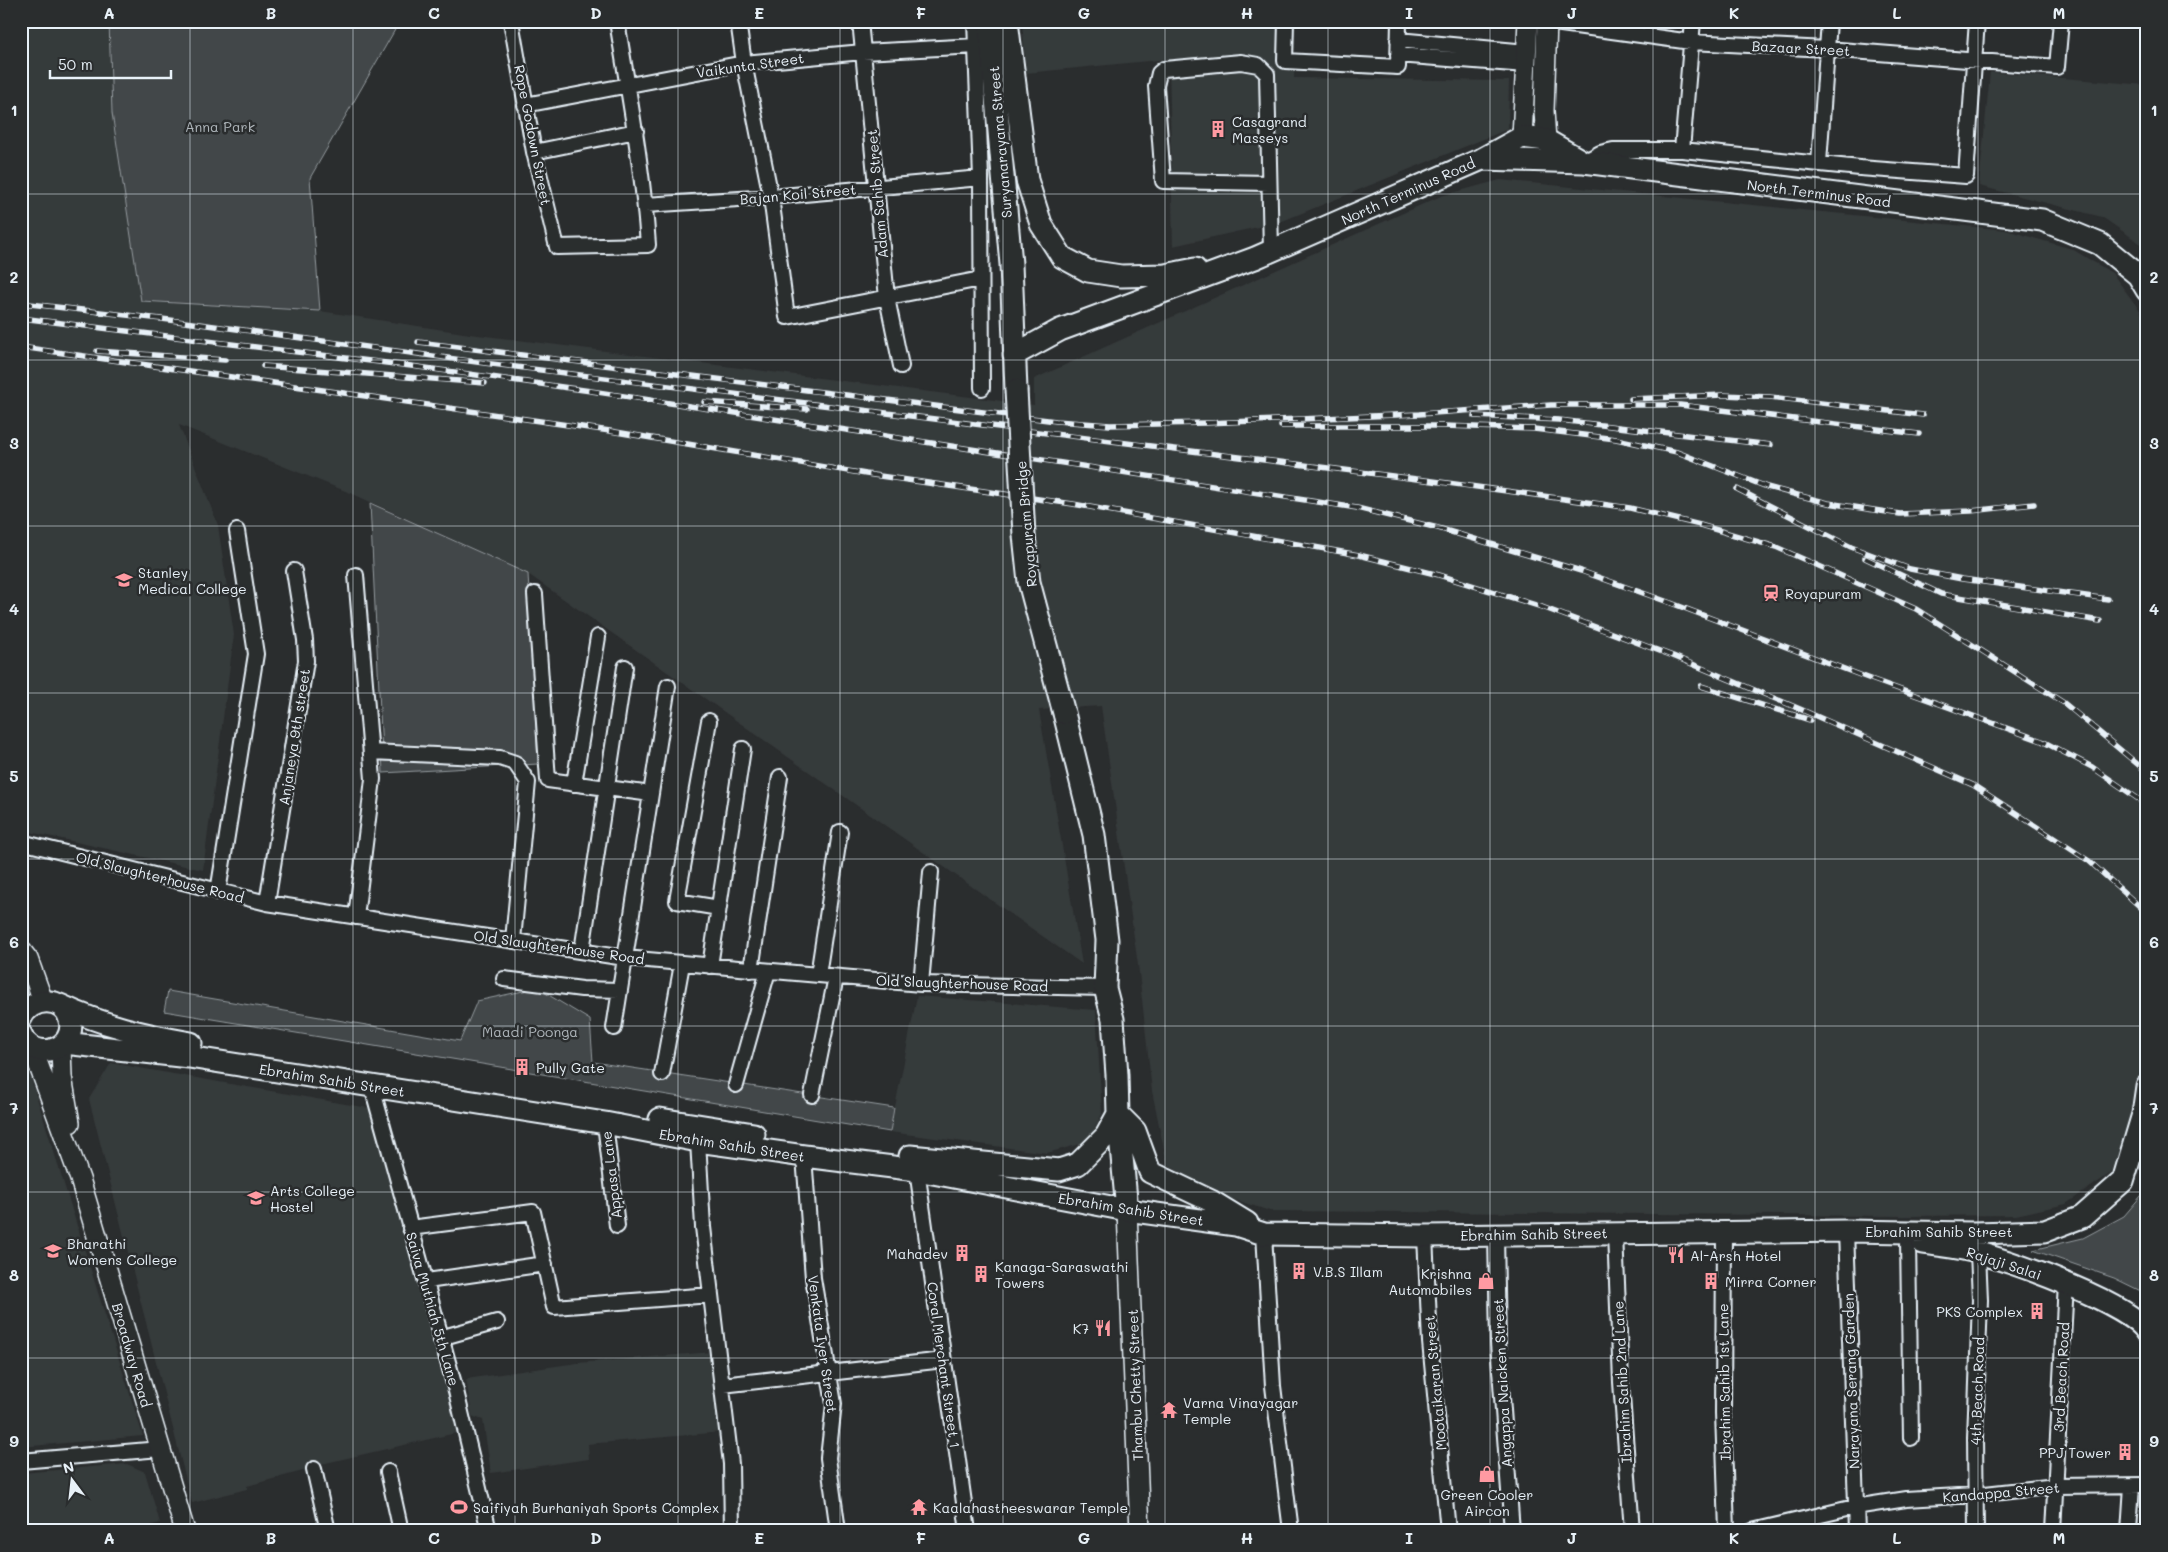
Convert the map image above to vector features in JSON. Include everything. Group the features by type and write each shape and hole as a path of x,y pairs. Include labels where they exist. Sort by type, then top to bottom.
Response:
{"main road":[{"name":"Suryanarayana Street","path":"989,21 1011,264 1014,355"},
{"name":"Suryanarayana Street","path":"1007,21 1027,180 1042,224 1062,258 1088,271 1121,276 1165,275 1263,255"},
{"path":"1522,137 1526,59 1541,22"},
{"path":"1541,22 1546,140"},
{"path":"1482,159 1522,137 1546,140 1584,162"},
{"name":"North Terminus Road","path":"1014,355 1060,330 1263,255 1482,159 1584,162 2042,220 2100,244 2138,275 2147,290"},
{"name":"Royapuram Bridge","path":"1014,355 1024,535 1029,582 1094,835 1107,940 1105,988 1113,1020 1118,1114 1127,1210"},
{"name":"Broadway Road","path":"21,950 28,959 31,1021 80,1178 185,1531"},
{"name":"Ebrahim Sahib Street","path":"1118,1114 1106,1136 1078,1164 1059,1170 859,1151 191,1044 124,1030 80,1015 31,1021 41,1051 49,1051 63,1044 189,1057 605,1123 698,1140 916,1170 1127,1210 1236,1225 1264,1234 1425,1236 1846,1231 1973,1233 2045,1231 2082,1217 2122,1181 2143,1114 2147,1086"},
{"path":"31,1021 70,1019 69,1036 63,1044"},
{"name":"Broadway Road","path":"63,1044 65,1096 80,1178"},
{"path":"1118,1114 1134,1131 1150,1172 1211,1201 1264,1234"},
{"path":"1058,1197 1059,1170"},
{"name":"Thambu Chetty Street","path":"1127,1210 1140,1531"},
{"name":"Rajaji Salai","path":"1846,1231 1978,1252 2066,1283 2101,1298 2142,1324 2147,1332"}],"street":[{"name":"Rope Godown Street","path":"511,21 534,152 557,248 648,245 645,205"},
{"path":"617,21 636,131 645,205"},
{"path":"738,21 744,63 771,197 787,316 981,279"},
{"name":"Adam Sahib Street","path":"860,21 887,298 901,366"},
{"path":"976,21 981,178 982,388"},
{"path":"1286,21 1285,61 1398,67 1399,21"},
{"path":"1682,150 1693,21"},
{"path":"1819,163 1829,21"},
{"path":"1584,162 1600,153 1612,150 1682,150 1966,176 1977,21"},
{"name":"Bazaar Street","path":"1541,22 1691,42 1827,49 2057,67 2061,21"},
{"path":"1398,40 1526,59"},
{"name":"Vaikunta Street","path":"525,104 744,63 863,52 977,46"},
{"path":"1398,55 1526,59"},
{"path":"1263,255 1269,183 1266,74 1258,65 1241,62 1164,69 1160,73 1156,86 1162,181 1269,183"},
{"path":"534,152 636,131"},
{"name":"Bajan Koil Street","path":"645,205 771,197 981,178"},
{"path":"218,892 256,654 237,531"},
{"name":"Anjaneya 9th street","path":"267,903 306,661 305,640 294,571"},
{"path":"356,575 373,779 356,917"},
{"path":"536,594 548,780 651,794"},
{"path":"574,784 598,637"},
{"path":"582,951 625,667"},
{"path":"614,1028 668,686"},
{"path":"709,721 677,901 719,908"},
{"path":"710,966 743,749"},
{"path":"371,752 500,758 516,763 528,782 513,940"},
{"path":"751,970 780,777"},
{"path":"818,976 840,832"},
{"name":"Old Slaughterhouse Road","path":"21,842 267,903 625,958 921,984 1105,988"},
{"path":"921,984 931,872"},
{"path":"662,1074 682,964"},
{"path":"736,1084 768,971"},
{"path":"812,1096 836,977"},
{"path":"504,979 582,989 620,990"},
{"name":"Saiva Muthiah 5th Lane","path":"372,1087 456,1391 489,1531"},
{"name":"Appasa Lane","path":"605,1123 617,1226"},
{"path":"698,1140 703,1227 731,1464 732,1531"},
{"name":"Venkata Iyer Street","path":"804,1156 814,1278 834,1404 828,1458 838,1531"},
{"name":"Coral Merchant Street 1","path":"916,1170 968,1531"},
{"path":"410,1228 533,1212 554,1307 711,1295"},
{"name":"Narayana Serang Garden","path":"1846,1231 1856,1531"},
{"name":"Ibrahim Sahib 2nd Lane","path":"1615,1233 1621,1374 1632,1531"},
{"name":"Ibrahim Sahib 1st Lane","path":"1724,1233 1723,1413 1727,1531"},
{"path":"1264,1234 1273,1386 1291,1531"},
{"name":"Angappa Naicken Street","path":"1496,1235 1498,1337 1512,1531"},
{"name":"Mootaikaran Street","path":"1425,1236 1430,1342 1448,1531"},
{"path":"1908,1241 1911,1438"},
{"name":"4th Beach Road","path":"1976,1531 1975,1438 1980,1300 1978,1252"},
{"path":"427,1281 545,1264"},
{"name":"3rd Beach Road","path":"2053,1531 2066,1283"},
{"path":"440,1338 497,1322"},
{"path":"722,1385 944,1360"},
{"path":"21,1461 160,1449"},
{"path":"314,1469 328,1531"},
{"path":"388,1472 401,1531"},
{"name":"Kandappa Street","path":"1752,1531 1855,1507 1906,1499 1976,1495 2056,1486 2147,1485"},
{"path":"2129,1531 2132,1486"}],"shaded area":[{"path":"21,21 109,21 112,113 142,301 320,311 470,334 1034,405 1034,379 1441,196 1500,180 2006,230 2072,249 2112,273 2147,320 2147,1027 2138,1119 2111,1173 2066,1204 2016,1215 1905,1216 1270,1211 1210,1192 1167,1164 1152,1091 1139,972 1101,706 1039,710 1082,964 528,574 353,494 179,425 218,525 234,635 203,870 21,830"},
{"path":"1022,21 1296,21 1294,78 1509,81 1508,129 1280,222 1173,246 1169,59 1026,73"},
{"path":"1990,72 2147,85 2147,248 2102,217 1979,186"},
{"path":"917,996 1096,1010 1102,1114 1088,1142 1047,1153 890,1132"},
{"name":"Arts College Hostel","path":"111,1063 374,1109 423,1288 456,1433 317,1465 310,1469 247,1486 247,1489 192,1503 89,1099"},
{"name":"Bharathi Womens College","path":"21,1065 27,1066 143,1436 21,1447"},
{"path":"713,1352 722,1432 588,1444 589,1459 491,1473 483,1420 472,1416 466,1379 577,1363"},
{"path":"127,1464 145,1472 160,1523 152,1525 153,1531 21,1531 21,1473"}],"green space":[{"name":"Anna Park","path":"109,21 400,21 310,178 320,311 141,301 112,113"},
{"path":"370,503 528,574 538,764 383,773"},
{"name":"Maadi Poonga","path":"537,988 590,1020 593,1062 894,1108 890,1132 164,1011 168,991 460,1041 477,1001"},
{"path":"2147,1189 2147,1294 2114,1278 2033,1250 2083,1238 2124,1216"}],"railway":[{"path":"21,303 170,320 484,363 1433,481 1630,508 1700,525 1776,547 1916,609 2064,703 2147,772"},
{"path":"21,318 411,366 591,391 1357,508 1438,528 1581,571 2042,741 2092,767 2147,805"},
{"path":"418,342 1056,421 1110,425 1419,414 1551,405 1680,405 1919,434"},
{"path":"21,347 610,431 866,474 1073,504 1359,555 1439,575 1542,607 1673,656 1973,785 2089,861 2147,913"},
{"path":"97,351 225,360"},
{"path":"263,366 485,383"},
{"path":"1631,399 1723,395 1770,397 1923,415"},
{"path":"704,402 807,409"},
{"path":"1474,416 1559,420 1771,445"},
{"path":"1281,426 1444,426 1534,429 1616,439 1677,452 1767,487 1828,503 1900,514 1971,511 2034,504"},
{"path":"1737,489 1851,547 1910,569 1962,579 2108,599"},
{"path":"1865,558 1941,594 2100,621"},
{"path":"1701,686 1810,720"}],"place":[{"name":"Casagrand Masseys","path":"1218,129"},
{"name":"Stanley Medical College","path":"124,580"},
{"name":"Royapuram","path":"1771,593"},
{"name":"Pully Gate","path":"522,1067"},
{"name":"Arts College Hostel","path":"256,1198"},
{"name":"Bharathi Womens College","path":"53,1251"},
{"name":"Mahadev","path":"962,1253"},
{"name":"Al-Arsh Hotel","path":"1676,1255"},
{"name":"V.B.S Illam","path":"1299,1271"},
{"name":"Kanaga-Saraswathi Towers","path":"981,1274"},
{"name":"Krishna Automobiles","path":"1486,1281"},
{"name":"Mirra Corner","path":"1711,1281"},
{"name":"PKS Complex","path":"2037,1311"},
{"name":"K7","path":"1103,1328"},
{"name":"Varna Vinayagar Temple","path":"1169,1410"},
{"name":"PPJ Tower","path":"2125,1452"},
{"name":"Green Cooler Aircon","path":"1487,1474"},
{"name":"Saifiyah Burhaniyah Sports Complex","path":"459,1507"},
{"name":"Kaalahastheeswarar Temple","path":"919,1507"}]}
